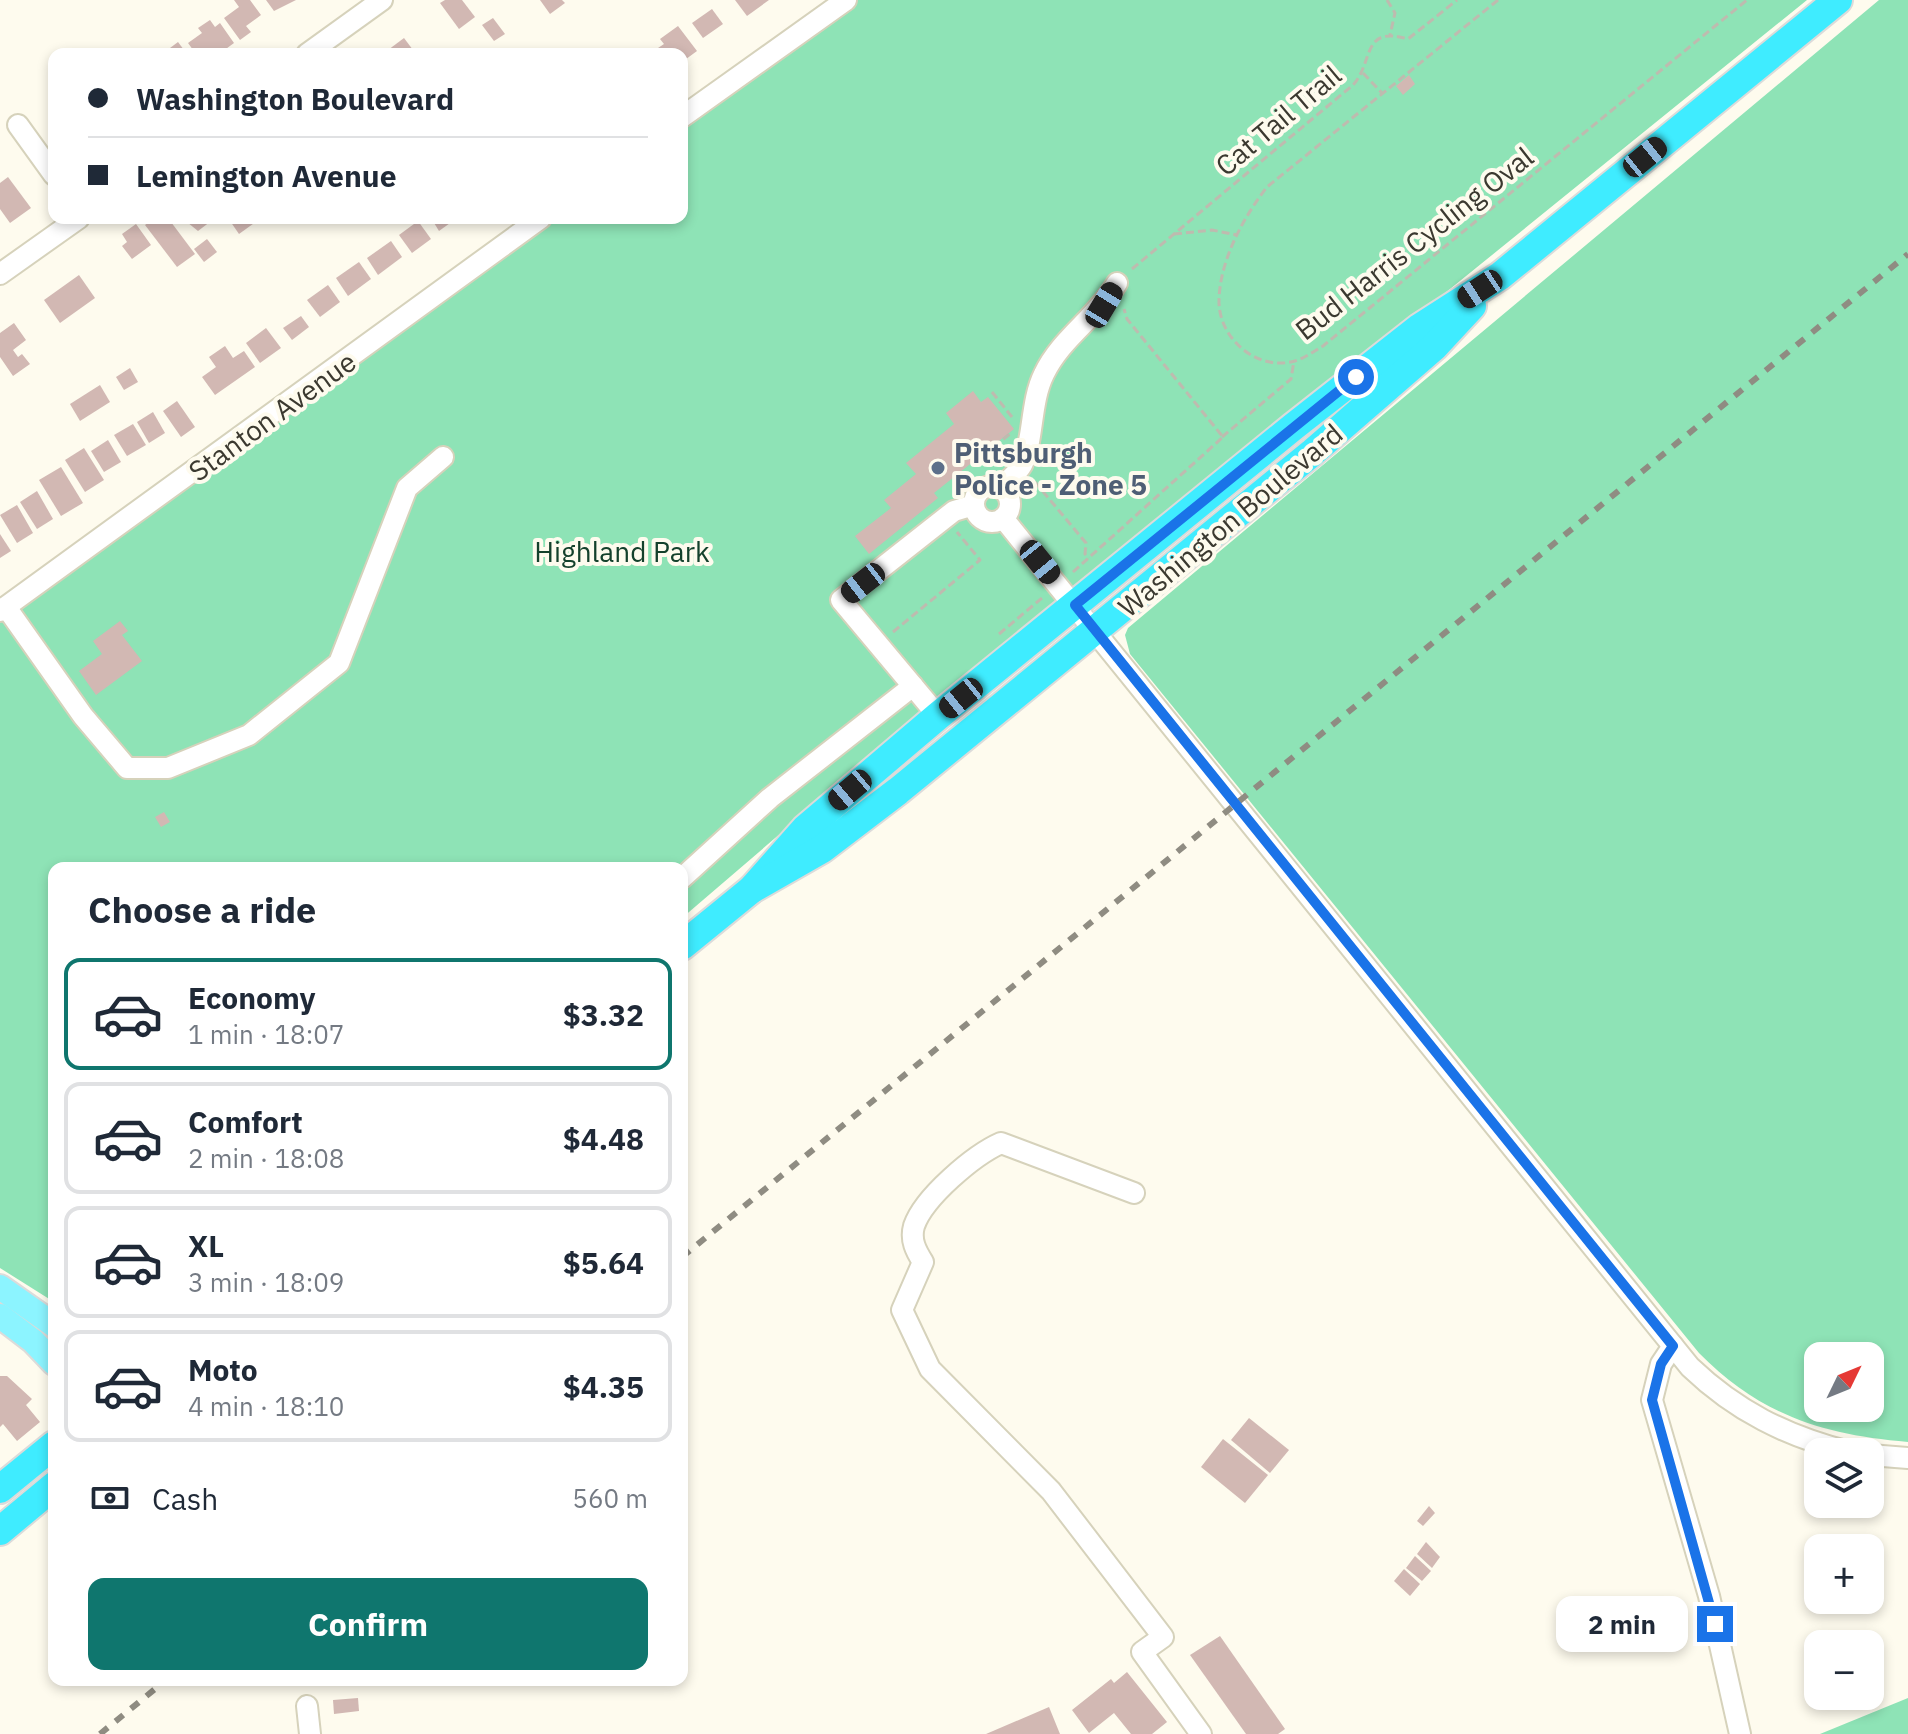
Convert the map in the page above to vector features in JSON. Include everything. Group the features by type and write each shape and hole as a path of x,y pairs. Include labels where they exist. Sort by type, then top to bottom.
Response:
{"highway":[{"name":"Washington Boulevard","path":"752,889 805,829 938,716 1067,595 1419,328 1500,276 1838,0"},
{"name":"Washington Boulevard","path":"688,938 752,889 822,849 1095,630 1313,452 1434,347 1500,276"},
{"path":"0,1489 48,1450"},
{"path":"0,1531 48,1491"}],"main road":[{"path":"0,1287 48,1321"},
{"path":"0,1316 48,1357"}],"street":[{"path":"315,48 382,0"},
{"path":"688,113 846,0"},
{"path":"18,125 48,167"},
{"path":"0,274 71,224"},
{"name":"Stanton Avenue","path":"3,609 533,224"},
{"path":"1000,488 1023,463 1031,415 1045,372 1060,348 1104,305 1117,283"},
{"path":"3,609 83,716 127,768 168,768 249,735 339,663 407,488 443,457"},
{"path":"1000,488 984,487 976,495 974,505 978,515 987,521 1003,518"},
{"path":"1000,488 1010,502 1003,518"},
{"path":"938,716 841,600 954,511 974,505"},
{"path":"1003,518 1673,1346 1711,1386 1762,1422 1804,1440"},
{"path":"688,873 770,798 913,686"},
{"path":"1134,1193 1001,1143 983,1151 960,1168 914,1226 913,1246 923,1262 902,1310 930,1369 1051,1491 1163,1637 1142,1652 1201,1734"},
{"path":"1673,1346 1658,1373 1652,1400 1709,1596 1740,1734"},
{"path":"1884,1456 1908,1458"},
{"path":"307,1706 310,1734"}],"path":[{"path":"1387,0 1395,13 1390,35 1408,39 1457,0"},
{"name":"Bud Harris Cycling Oval","path":"1498,0 1267,187 1237,235 1219,297 1222,323 1229,336 1252,356 1267,361 1294,361 1323,346 1747,0"},
{"name":"Cat Tail Trail","path":"1117,283 1363,73 1368,48 1390,35"},
{"path":"1363,73 1383,94"},
{"path":"1174,234 1212,230 1237,235"},
{"path":"1127,319 1222,437"},
{"path":"1067,595 1089,558 1291,379 1294,361"},
{"path":"992,392 1017,423"},
{"path":"999,455 996,445 1016,429"},
{"path":"1031,477 1086,543 1085,554 1096,567"},
{"path":"888,637 980,560 952,526"}],"green space":[{"name":"Highland Park","path":"846,0 1807,0 830,791 688,913 688,862 48,862 48,1298 0,1268 0,611 533,224 688,224 688,113"},
{"path":"1879,0 1908,0 1908,1442 1848,1434 1806,1422 1884,1422 1884,1342 1804,1342 1804,1421 1745,1392 1699,1353 1130,654 1125,635 1128,628"},
{"path":"1908,1698 1908,1734 1820,1734 1884,1710"}],"building":[{"path":"234,0 250,0 261,15 246,26 251,32 240,40 224,18 239,7"},
{"path":"266,0 296,0 274,11"},
{"path":"462,0 475,17 459,29 440,3"},
{"path":"540,0 562,0 565,3 550,14"},
{"path":"735,0 769,0 747,16"},
{"path":"712,9 723,24 703,38 692,23"},
{"path":"493,18 505,34 494,41 482,25"},
{"path":"210,20 215,27 220,23 234,43 227,48 192,48 188,43 202,33 198,28"},
{"path":"678,26 697,51 688,58 688,48 658,48 664,44 660,39"},
{"path":"404,38 412,48 391,48"},
{"path":"1409,75 1415,84 1403,95 1396,86"},
{"path":"8,177 31,208 10,223 0,209 0,183"},
{"path":"136,224 151,245 132,259 122,246 127,242 122,234"},
{"path":"172,224 195,254 177,267 145,225"},
{"path":"189,224 207,224 198,231"},
{"path":"232,224 253,224 239,234"},
{"path":"414,224 420,224 431,239 412,253 399,235"},
{"path":"435,224 449,224 439,231"},
{"path":"207,239 217,252 204,262 194,249"},
{"path":"391,241 402,257 378,275 367,258"},
{"path":"359,262 371,279 348,296 336,278"},
{"path":"79,275 95,298 60,323 44,300"},
{"path":"328,285 340,302 320,317 307,300"},
{"path":"301,316 309,327 292,340 283,328"},
{"path":"14,323 26,340 13,350 18,357 22,354 30,364 13,376 0,357 0,333"},
{"path":"266,328 281,348 260,363 246,343"},
{"path":"225,346 233,358 244,351 255,367 215,395 202,377 216,367 209,357"},
{"path":"130,368 138,382 124,390 116,377"},
{"path":"100,385 110,402 80,421 70,404"},
{"name":"Pittsburgh Police - Zone 5","path":"973,391 981,402 988,397 1014,429 934,493 938,498 869,554 855,536 891,508 884,500 916,474 906,463 954,424 946,413"},
{"path":"177,401 195,427 181,437 163,411"},
{"path":"153,412 165,433 149,443 137,422"},
{"path":"133,424 146,445 127,456 114,435"},
{"path":"108,440 121,462 104,472 91,451"},
{"path":"84,448 104,480 85,492 65,460"},
{"path":"61,467 83,503 61,516 39,480"},
{"path":"37,491 53,519 37,529 20,502"},
{"path":"17,505 33,533 17,543 0,515"},
{"path":"0,534 11,551 0,558"},
{"path":"120,621 128,631 122,635 142,661 96,695 79,671 102,654 93,641"},
{"path":"164,812 170,822 161,827 155,817"},
{"path":"0,1376 7,1376 32,1399 26,1405 40,1422 17,1441 3,1424 0,1427"},
{"path":"1249,1418 1289,1450 1270,1473 1231,1440"},
{"path":"1223,1439 1268,1475 1245,1503 1201,1467"},
{"path":"1429,1506 1435,1513 1423,1526 1417,1521"},
{"path":"1426,1542 1440,1557 1432,1568 1417,1554"},
{"path":"1415,1556 1431,1571 1422,1581 1406,1568"},
{"path":"1404,1569 1420,1584 1410,1596 1394,1581"},
{"path":"1220,1636 1285,1729 1278,1734 1246,1734 1190,1655"},
{"path":"1127,1672 1167,1722 1152,1734 1131,1734 1114,1713 1089,1733 1072,1710 1111,1679 1114,1683"},
{"path":"358,1698 359,1711 334,1714 333,1700"},
{"path":"1049,1707 1060,1734 986,1734"}],"railway":[{"path":"688,1252 1908,254"},
{"path":"100,1734 159,1686"}],"place":[{"name":"Pittsburgh Police - Zone 5","path":"938,468"}],"route":[{"path":"1356,377 1075,605 1673,1346 1661,1364 1652,1400 1715,1624"}]}
